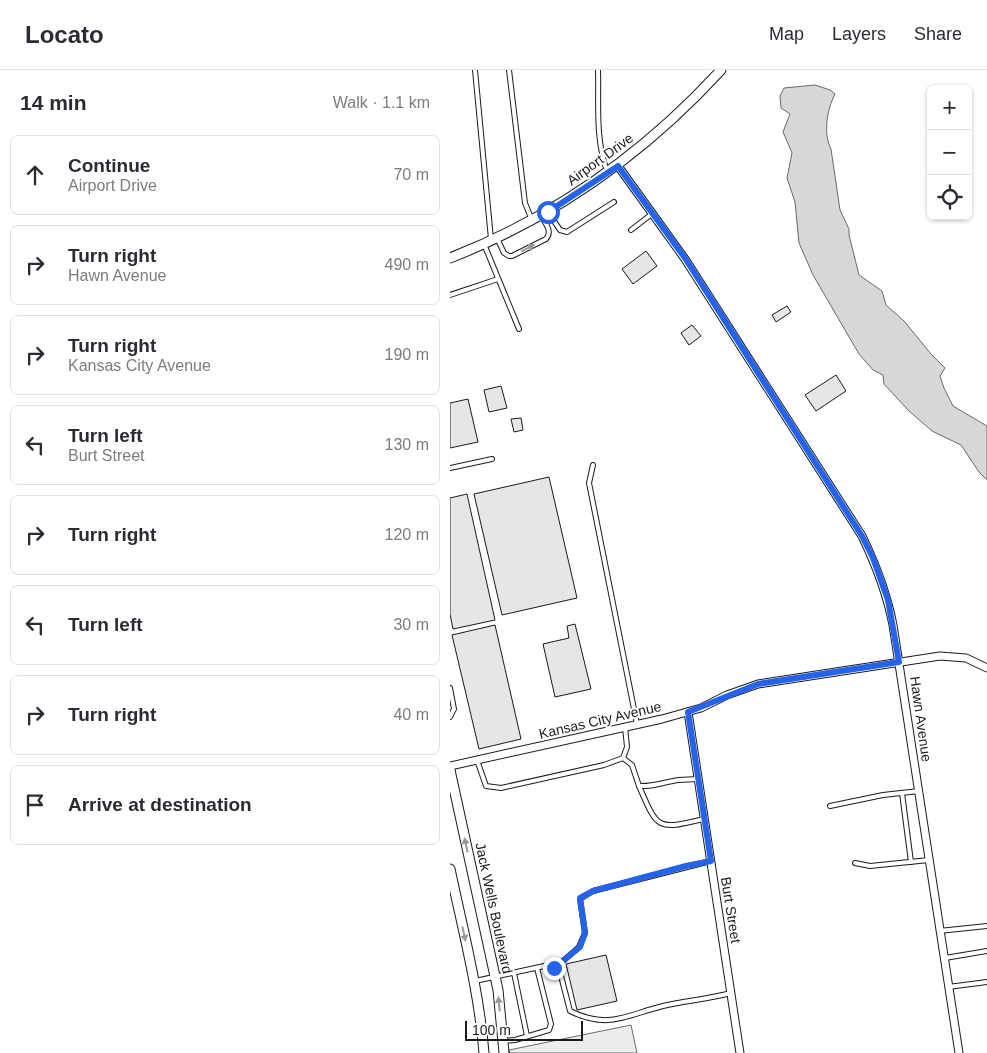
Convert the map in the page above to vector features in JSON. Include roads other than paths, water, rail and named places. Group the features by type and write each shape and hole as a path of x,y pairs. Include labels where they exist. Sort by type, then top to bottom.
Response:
{"street":[{"name":"Airport Drive","path":"450,258 491,241 540,216 608,173 684,109 721,70"},
{"name":"Hawn Avenue","path":"618,166 690,267 862,536 873,558 888,600 899,662 959,1053"},
{"name":"Kansas City Avenue","path":"450,766 688,712 758,684 940,656 966,658 987,668"},
{"name":"Burt Street","path":"688,712 740,1053"},
{"name":"Jack Wells Boulevard","path":"450,770 498,990 504,1053"},
{"path":"450,869 474,981 482,1026 484,1053"}],"lane":[{"path":"475,70 491,241 498,279 519,329"},
{"path":"509,70 525,203 560,230 567,232 614,202"},
{"path":"598,70 599,130 602,157 608,173"},
{"path":"631,230 653,213"},
{"path":"491,241 509,256 546,239 549,236 549,231 540,216"},
{"path":"450,296 498,279"},
{"path":"450,468 492,460"},
{"path":"593,465 590,483 636,724"},
{"path":"450,688 454,708 450,717"},
{"path":"477,760 486,786 501,788 604,765 623,758 627,748 625,727"},
{"path":"623,758 632,765 639,786 656,821 670,826 704,819"},
{"path":"639,786 649,787 674,780 686,781 698,778"},
{"path":"830,806 919,791"},
{"path":"902,793 910,862"},
{"path":"855,863 870,866 929,860"},
{"path":"554,968 580,947 585,933 580,898 593,891 711,861"},
{"path":"939,931 987,926"},
{"path":"943,958 987,952"},
{"path":"474,981 549,965 560,972 570,1012 585,1019 616,1021 663,1006 731,993"},
{"path":"503,1041 548,1030 551,1024 538,968"},
{"path":"514,973 528,1036"},
{"path":"948,987 987,982"}]}
